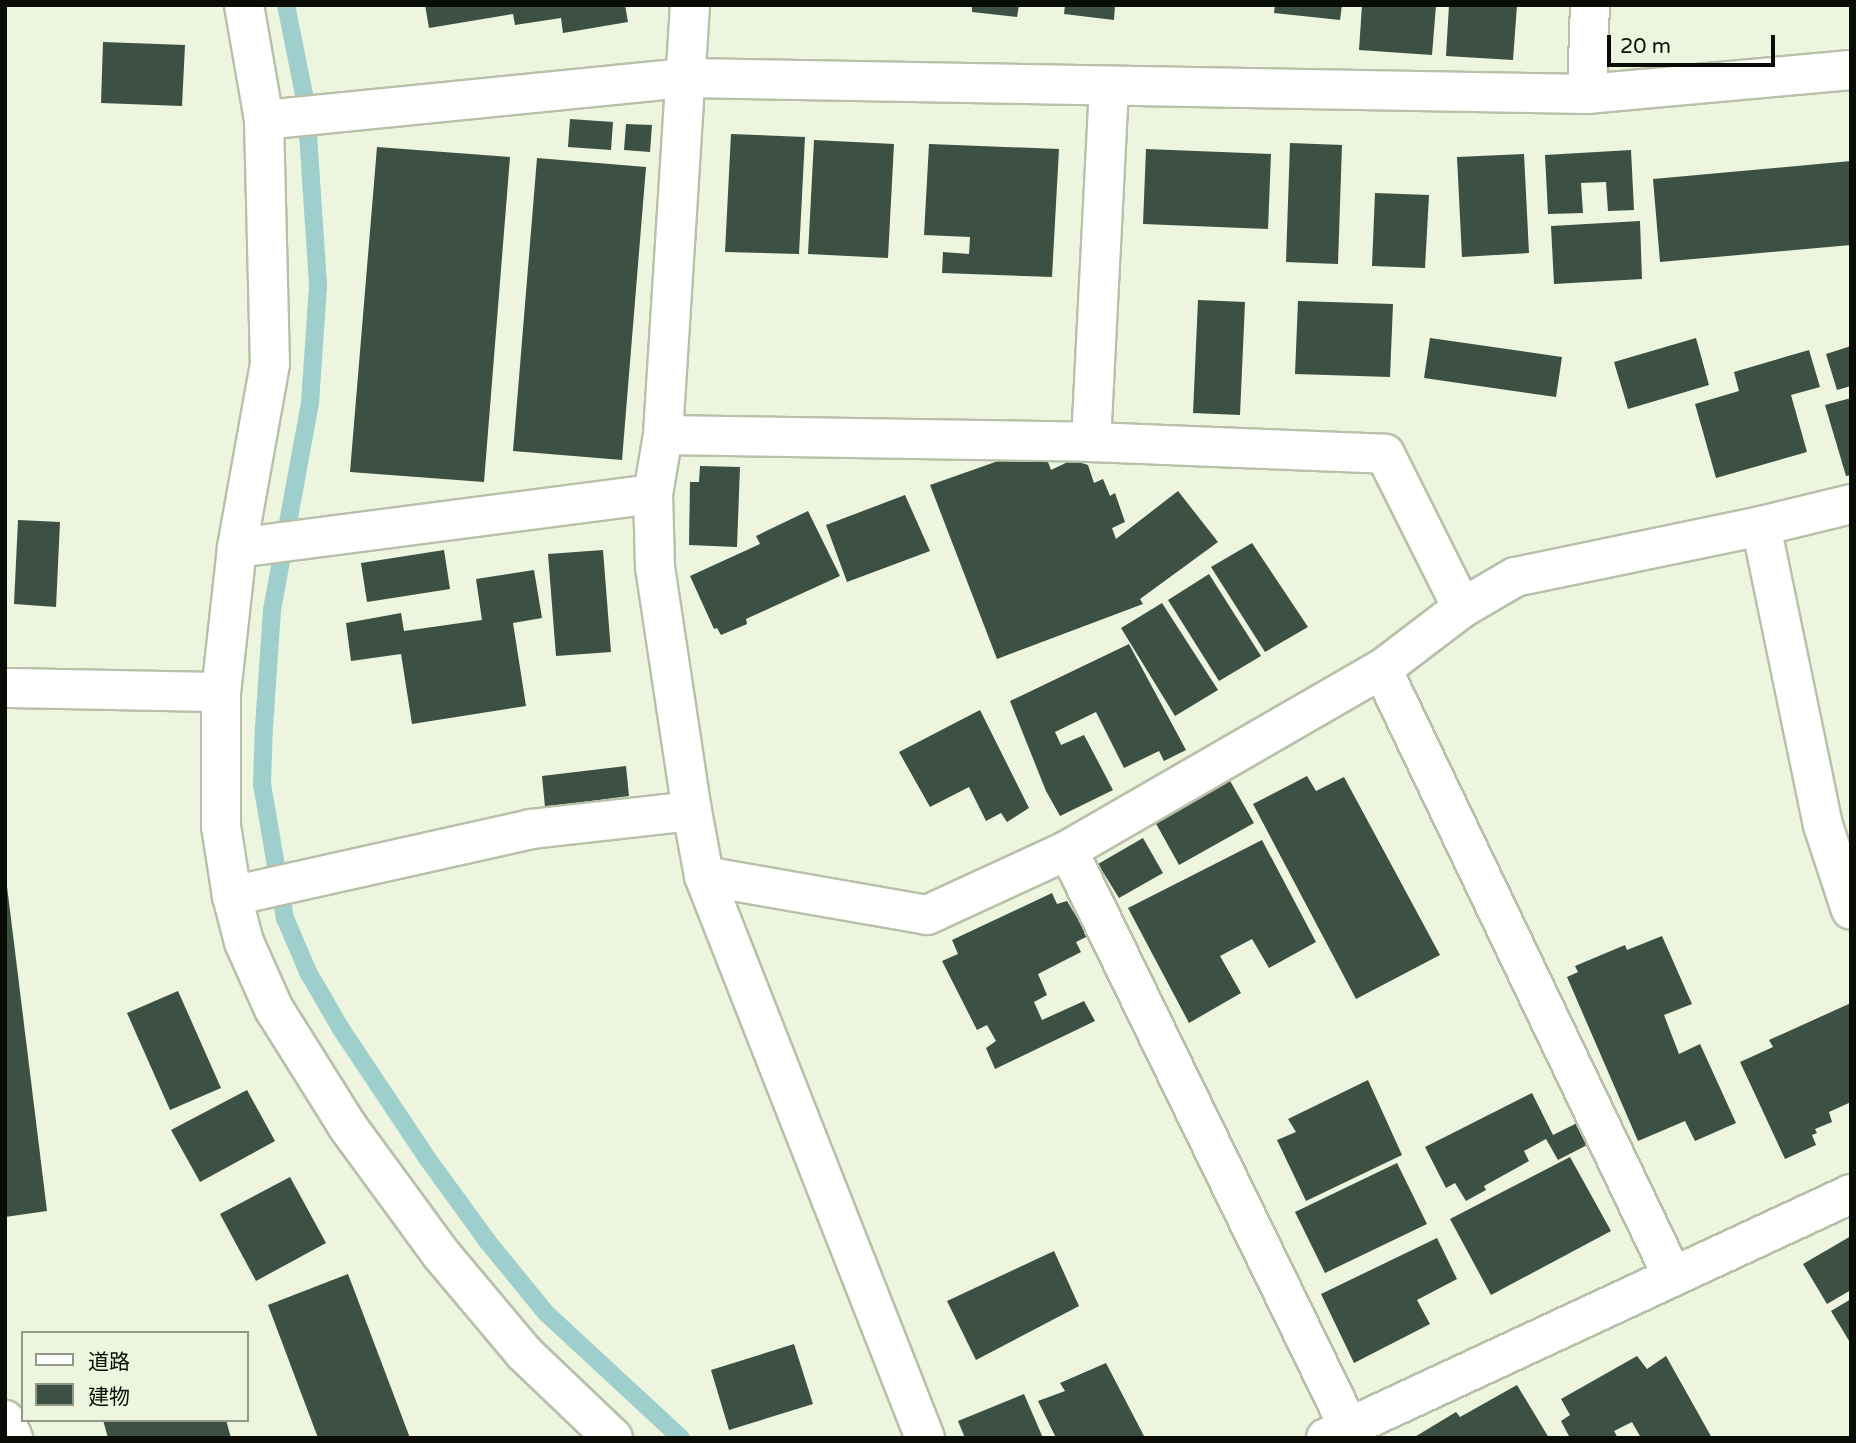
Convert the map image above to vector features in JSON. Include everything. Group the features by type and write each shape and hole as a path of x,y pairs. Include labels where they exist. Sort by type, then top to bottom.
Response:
{"street":[{"path":"244,5 293,118 270,364 268,544 221,692 221,826 262,889"},
{"path":"690,5 663,435 653,495 655,566 692,811 704,876 925,1438"},
{"path":"1587,94 1590,5"},
{"path":"293,118 687,78 1109,88 1587,94 1851,70"},
{"path":"1091,442 1109,88"},
{"path":"663,435 1091,442 1384,454 1462,608"},
{"path":"268,544 653,495"},
{"path":"704,876 927,915 1068,850 1382,668 1462,608 1515,577 1761,526 1851,504"},
{"path":"1761,526 1823,825 1851,910"},
{"path":"1382,668 1672,1276"},
{"path":"5,688 221,692"},
{"path":"262,889 531,829 692,811"},
{"path":"1068,850 1343,1434 1672,1276 1851,1194"},
{"path":"262,889 244,942 274,1009 348,1127 441,1254 524,1353 613,1438"},
{"path":"5,1420 13,1438"}],"building":[{"path":"425,5 625,5 628,22 563,33 561,18 515,25 513,14 429,28"},
{"path":"972,5 1019,5 1017,17 972,12"},
{"path":"1065,5 1115,5 1114,20 1064,14"},
{"path":"1275,5 1342,5 1340,20 1274,13"},
{"path":"1362,5 1436,5 1432,55 1359,50"},
{"path":"1449,5 1517,5 1513,60 1446,56"},
{"path":"103,42 185,45 182,106 101,103"},
{"path":"570,119 613,122 611,150 568,147"},
{"path":"626,124 652,125 650,152 624,150"},
{"path":"731,134 805,137 799,254 725,252"},
{"path":"814,140 894,144 888,258 808,254"},
{"path":"1290,143 1342,145 1338,264 1286,262"},
{"path":"929,144 1059,149 1052,277 942,273 943,252 969,254 970,237 924,235"},
{"path":"377,147 510,157 484,482 350,472"},
{"path":"1146,149 1271,154 1268,229 1143,224"},
{"path":"1631,150 1634,210 1608,211 1606,182 1581,183 1583,213 1548,214 1545,155"},
{"path":"1524,154 1529,253 1462,257 1457,157"},
{"path":"537,158 646,167 622,460 513,451"},
{"path":"1851,161 1851,245 1660,262 1653,179"},
{"path":"1375,193 1429,195 1425,268 1372,266"},
{"path":"1640,221 1642,279 1554,284 1551,226"},
{"path":"1198,300 1245,302 1240,415 1193,413"},
{"path":"1298,301 1393,304 1390,377 1295,374"},
{"path":"1430,338 1562,357 1556,397 1424,378"},
{"path":"1696,338 1709,385 1628,409 1614,362"},
{"path":"1851,346 1851,386 1837,390 1826,354"},
{"path":"1809,350 1820,387 1791,395 1807,452 1716,478 1695,404 1739,391 1734,372"},
{"path":"1851,398 1851,475 1846,476 1825,405"},
{"path":"1001,460 1048,462 1051,470 1072,460 1088,465 1094,483 1103,479 1110,496 1115,493 1125,522 1112,528 1116,539 1178,491 1218,542 1140,599 1143,604 997,659 930,485"},
{"path":"700,466 740,467 737,547 689,545 690,482 699,482"},
{"path":"905,495 930,551 847,582 826,525"},
{"path":"808,511 840,576 746,619 747,624 721,635 717,628 714,629 690,576 760,544 756,536"},
{"path":"18,520 60,522 56,607 14,604"},
{"path":"1252,543 1308,627 1265,652 1211,567"},
{"path":"444,550 450,589 367,602 361,563"},
{"path":"603,550 611,652 556,656 548,554"},
{"path":"534,570 542,618 513,623 526,706 412,724 401,654 351,661 346,623 401,613 404,631 482,620 476,579"},
{"path":"1209,574 1261,656 1219,681 1168,600"},
{"path":"1162,603 1218,690 1175,716 1121,628"},
{"path":"1129,644 1186,750 1164,761 1159,751 1124,768 1096,712 1055,732 1061,745 1084,735 1113,790 1060,816 1046,791 1010,701"},
{"path":"980,710 1029,808 1007,822 1001,813 986,821 969,787 930,807 899,752"},
{"path":"626,766 629,796 545,807 542,776"},
{"path":"1307,776 1316,791 1344,777 1440,955 1356,999 1253,804"},
{"path":"1229,779 1254,823 1179,865 1154,820"},
{"path":"1143,838 1163,873 1119,898 1098,864"},
{"path":"1262,840 1316,942 1269,968 1252,939 1220,956 1241,993 1189,1023 1128,908"},
{"path":"5,870 47,1211 5,1217"},
{"path":"1052,893 1057,904 1067,901 1088,936 1076,942 1081,952 1038,974 1047,995 1034,1002 1042,1020 1084,1001 1095,1021 995,1069 986,1048 996,1041 987,1025 977,1030 942,961 958,954 952,940"},
{"path":"1662,936 1692,1004 1664,1015 1679,1054 1700,1044 1736,1123 1695,1141 1685,1121 1638,1141 1567,977 1578,972 1575,966 1625,945 1627,950"},
{"path":"178,991 221,1088 170,1110 127,1013"},
{"path":"1851,1003 1851,1102 1829,1112 1832,1122 1815,1129 1817,1133 1812,1135 1816,1145 1785,1159 1740,1062 1773,1047 1769,1040"},
{"path":"1368,1080 1402,1155 1306,1201 1277,1140 1296,1132 1288,1119"},
{"path":"247,1090 275,1141 200,1182 171,1130"},
{"path":"1532,1093 1553,1135 1577,1123 1589,1144 1558,1160 1546,1139 1524,1151 1529,1161 1484,1186 1486,1190 1466,1201 1455,1183 1446,1188 1425,1147"},
{"path":"1570,1157 1611,1231 1491,1295 1450,1219"},
{"path":"1397,1163 1427,1224 1325,1273 1295,1212"},
{"path":"290,1177 326,1243 256,1281 220,1214"},
{"path":"1851,1236 1851,1290 1827,1304 1803,1264"},
{"path":"1437,1238 1457,1279 1417,1300 1430,1324 1354,1363 1321,1294"},
{"path":"1054,1251 1079,1306 976,1360 947,1301"},
{"path":"348,1274 410,1438 318,1438 268,1305"},
{"path":"1851,1299 1851,1344 1831,1311"},
{"path":"794,1344 813,1404 729,1430 711,1370"},
{"path":"1637,1356 1647,1369 1666,1356 1712,1438 1641,1438 1632,1422 1614,1431 1618,1438 1570,1438 1561,1421 1570,1415 1561,1399"},
{"path":"1106,1363 1145,1438 1056,1438 1038,1401 1065,1391 1060,1383"},
{"path":"1517,1385 1549,1438 1413,1438 1456,1412 1460,1417"},
{"path":"1024,1394 1043,1438 965,1438 958,1421"},
{"path":"104,1422 227,1422 231,1438 108,1438"}],"waterway":[{"path":"286,5 306,104 318,286 310,403 272,610 264,726 262,784 285,918 308,972 341,1029 427,1158 488,1242 546,1313 681,1438"}]}
